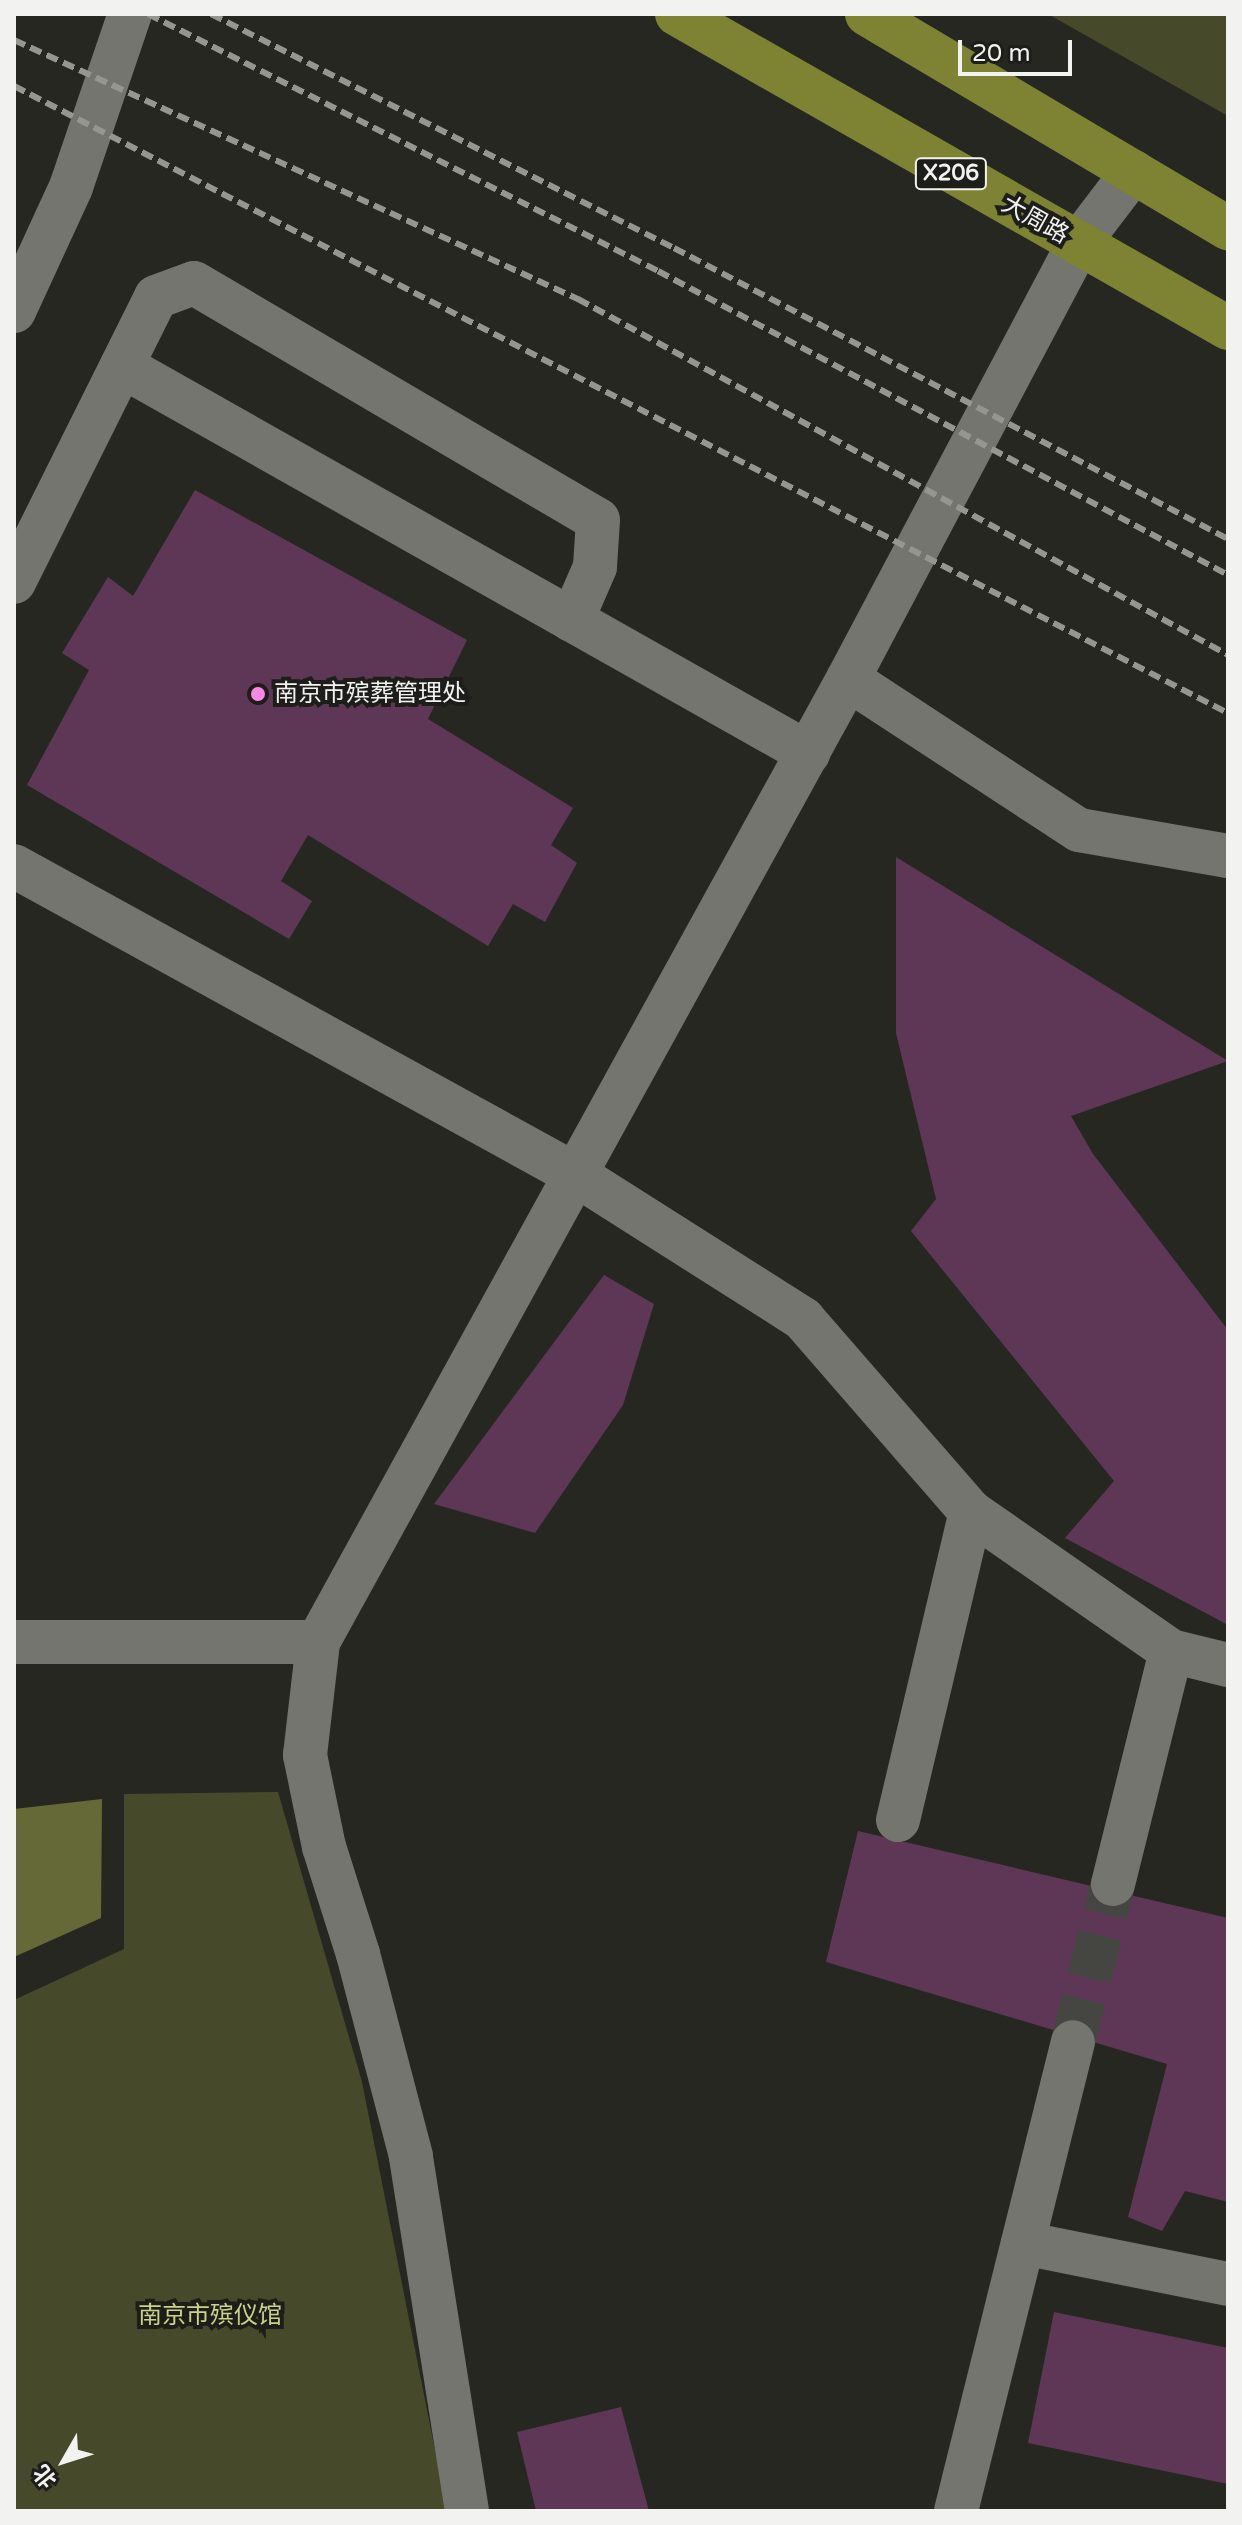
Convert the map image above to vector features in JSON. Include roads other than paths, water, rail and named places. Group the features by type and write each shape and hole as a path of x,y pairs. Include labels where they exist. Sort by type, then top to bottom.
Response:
{"main road":[{"name":"大周路","path":"677,14 1228,328"},
{"path":"867,14 1228,228"}],"street":[{"path":"14,311 71,187 130,14"},
{"path":"467,2511 411,2156 324,1847 305,1755 318,1642 578,1176 808,753 1078,244 1133,172"},
{"path":"14,582 156,297 194,283 598,520 595,567 572,620"},
{"path":"122,366 808,753"},
{"path":"848,679 1079,830 1228,856"},
{"path":"14,866 578,1176 803,1319 971,1512 1171,1651 1228,1665"},
{"path":"898,1820 971,1512"},
{"path":"14,1642 318,1642"},
{"path":"1113,1884 1171,1651"},
{"path":"956,2511 1073,2042"},
{"path":"1023,2243 1228,2284"}],"tunnel":[{"path":"1073,2042 1113,1884"}],"railway":[{"path":"148,14 658,271 1228,575"},
{"path":"211,14 674,248 1228,539"},
{"path":"14,40 578,299 1228,655"},
{"path":"14,86 1228,713"}],"place":[{"name":"南京市殡葬管理处","path":"258,694"}],"park label":[{"name":"南京市殡仪馆","path":"210,2316"}]}
